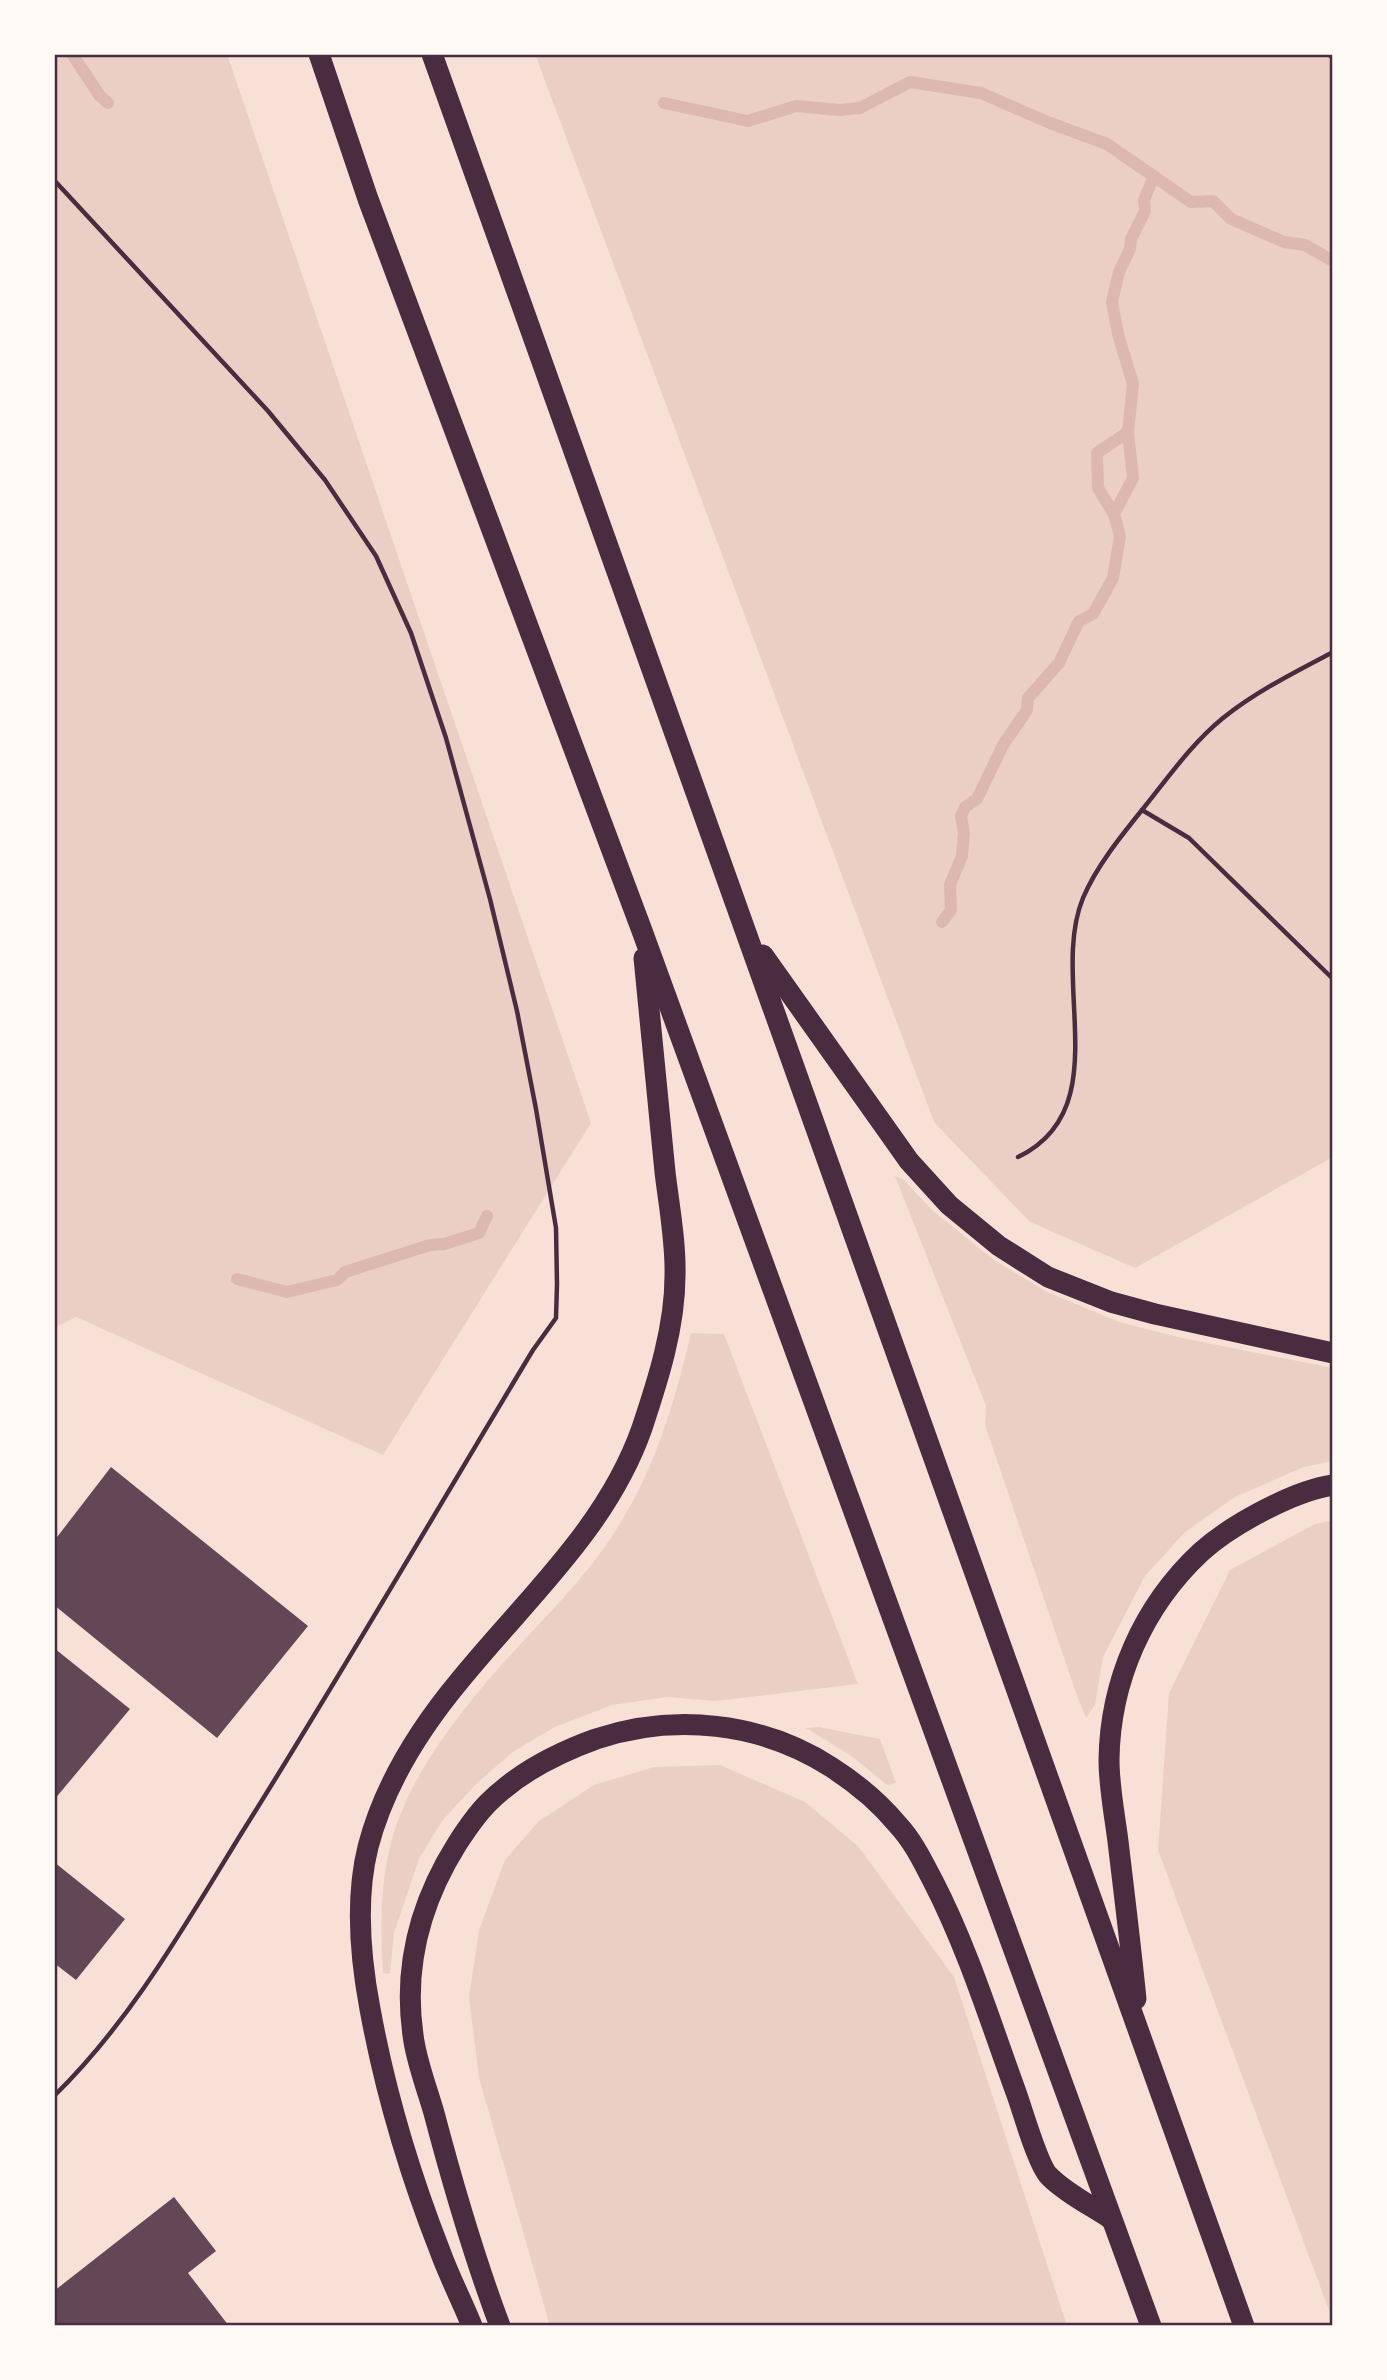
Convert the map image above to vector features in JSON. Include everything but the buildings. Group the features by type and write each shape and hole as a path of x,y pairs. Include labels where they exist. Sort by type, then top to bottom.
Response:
{"highway":[{"path":"319,54 373,212 641,928 1151,2326"},
{"path":"432,54 1244,2326"},
{"path":"472,2326 440,2252 398,2131 376,2044 365,1979 360,1892 368,1847 383,1802 408,1752 459,1681 556,1570 591,1524 620,1478 640,1432 657,1379 669,1329 675,1276 641,928"},
{"path":"747,934 909,1161 948,1205 999,1246 1048,1277 1111,1302 1333,1353"},
{"path":"1141,2035 1109,1762 1114,1712 1128,1660 1153,1608 1189,1564 1218,1536 1290,1499 1333,1485"},
{"path":"500,2326 444,2152 413,2037 410,2000 415,1941 433,1885 470,1824 488,1802 555,1756 606,1736 642,1727 703,1724 735,1728 768,1738 834,1769 868,1795 900,1826 921,1857 951,1917 1047,2175 1111,2219"}],"path":[{"path":"1328,54 1333,58"},
{"path":"54,180 268,411 325,480 376,556 411,633 446,738 490,900 517,1011 536,1109 556,1228 557,1284 556,1318 526,1362 273,1784 155,1972 82,2070 54,2096"},
{"path":"1018,1157 1045,1140 1063,1113 1070,1094 1076,1054 1071,964 1076,918 1084,896 1104,862 1194,746 1224,718 1269,686 1333,652"},
{"path":"1142,810 1189,838 1333,979"}],"shaded area":[{"path":"54,54 227,54 591,1123 383,1455 76,1317 54,1328"},
{"path":"535,54 1333,54 1333,1157 1135,1268 1030,1222 934,1122"},
{"path":"895,1176 904,1180 932,1210 994,1260 1047,1292 1119,1322 1182,1338 1333,1368 1333,1461 1304,1467 1235,1497 1185,1532 1145,1576 1103,1657 1095,1705 1086,1718 985,1425 986,1406"},
{"path":"691,1333 724,1334 858,1684 715,1701 667,1697 612,1705 555,1727 514,1751 477,1783 442,1821 419,1859 394,1933 390,1974 383,1973 384,1880 391,1844 403,1808 432,1755 467,1706 585,1573 616,1530 653,1459 678,1385"},
{"path":"1333,1520 1333,2321 1158,1850 1169,1693 1230,1570 1315,1524"},
{"path":"819,1727 880,1739 896,1783 887,1785 853,1757 806,1728"},
{"path":"720,1765 805,1802 858,1846 954,1977 1067,2326 550,2326 479,2078 469,1997 479,1930 505,1860 539,1821 594,1785 654,1767"}],"waterway":[{"path":"72,54 100,96 108,103"},
{"path":"664,103 748,121 796,106 839,110 860,108 910,82 981,93 1107,144 1191,202 1213,201 1231,219 1284,242 1305,245 1333,261"},
{"path":"942,922 951,910 950,885 962,856 964,833 961,816 965,807 977,799 1003,745 1027,710 1028,698 1059,663 1079,621 1093,614 1113,578 1120,536 1114,514 1133,478 1128,432 1133,384 1118,334 1112,302 1119,272 1145,211 1144,200 1154,176"},
{"path":"1114,514 1098,488 1097,453 1128,432"},
{"path":"237,1279 287,1292 337,1280 345,1272 430,1245 444,1244 479,1233 487,1216"}]}
